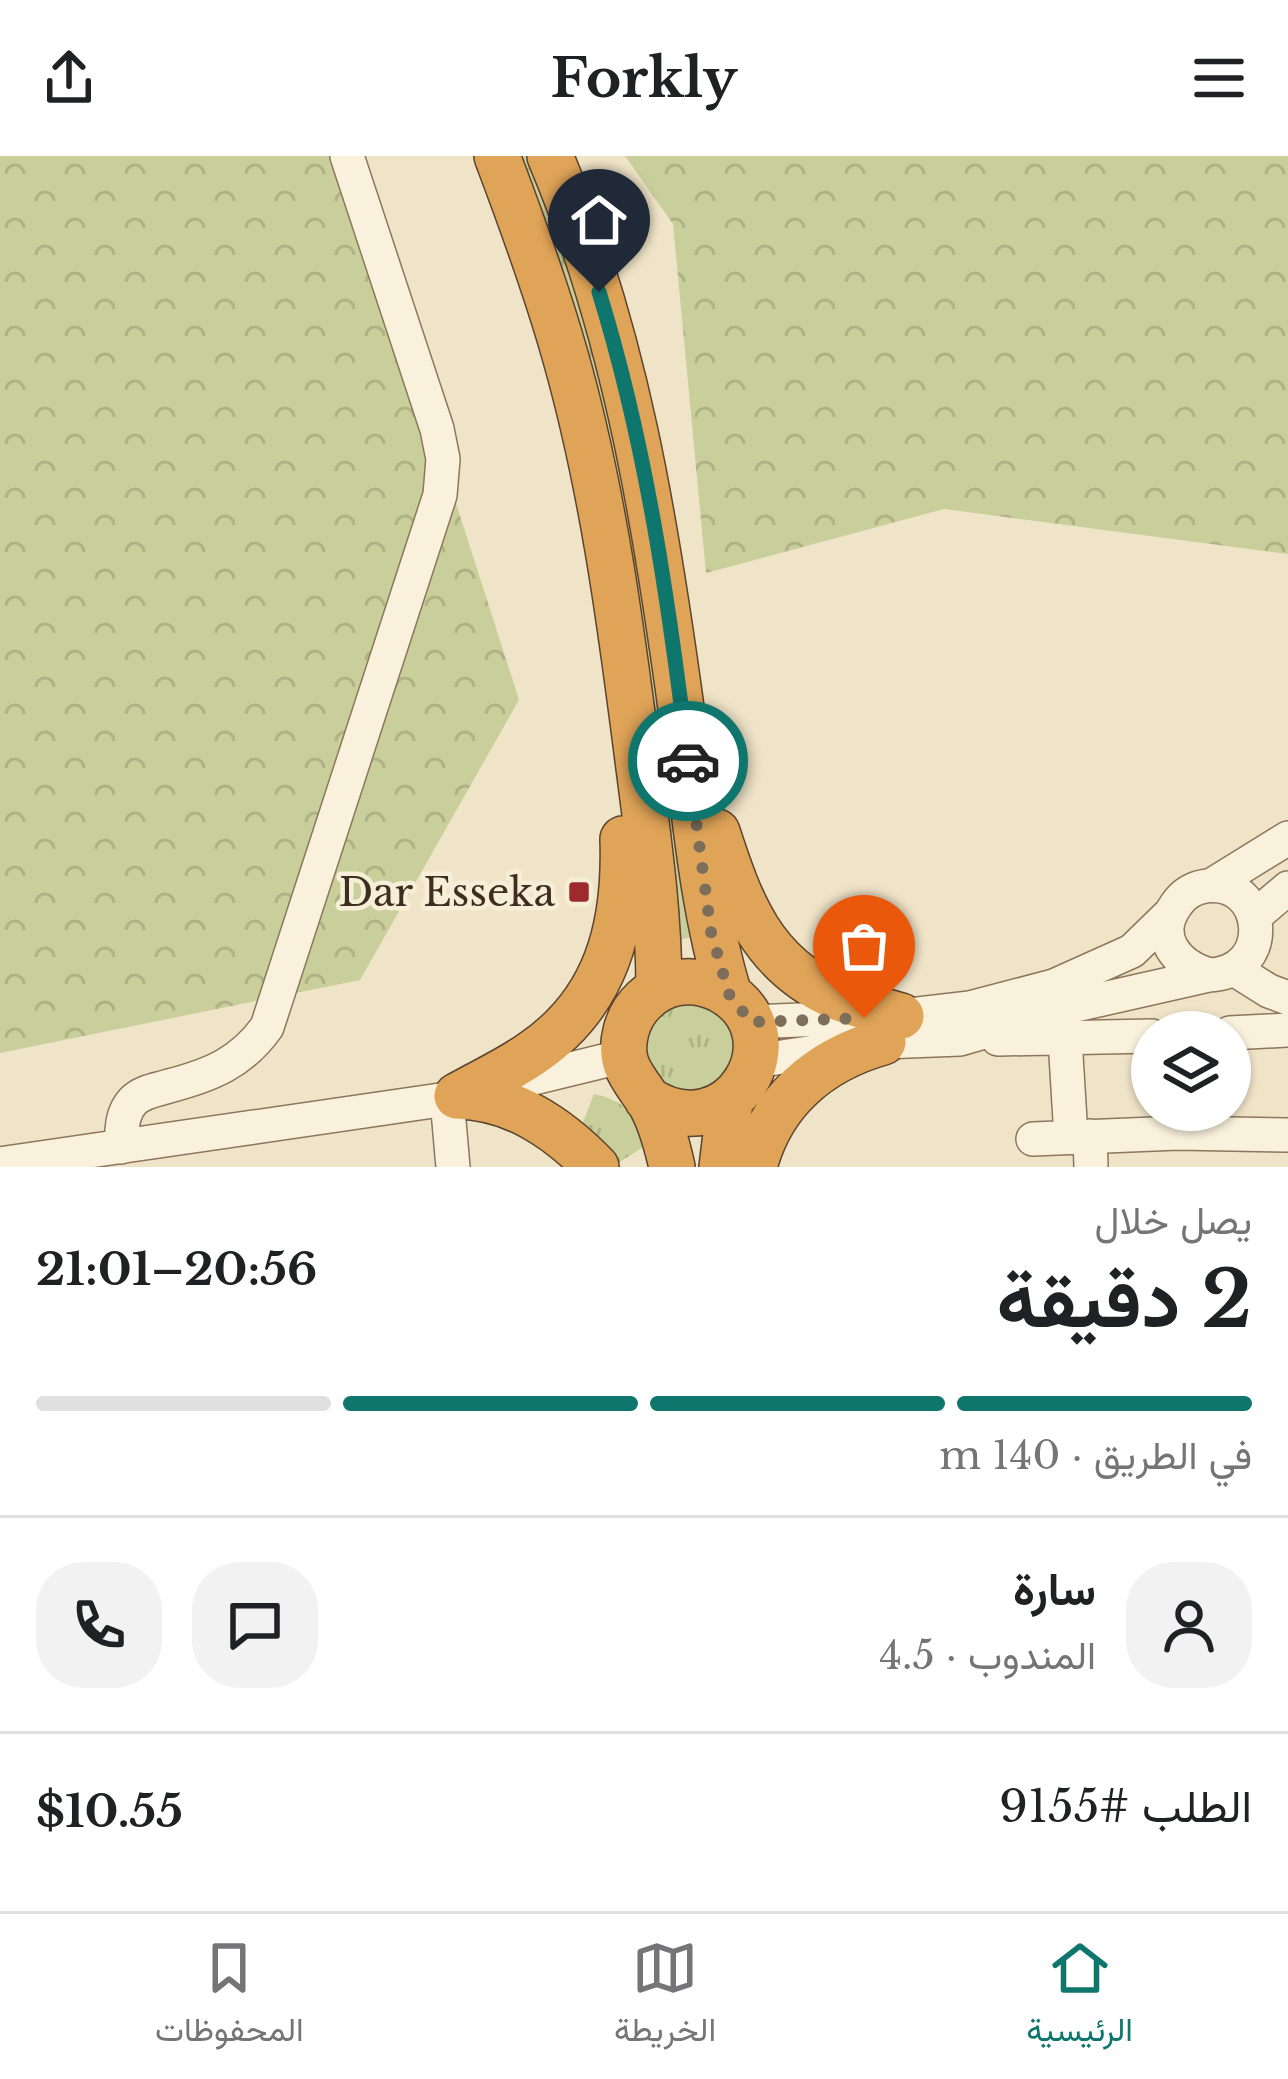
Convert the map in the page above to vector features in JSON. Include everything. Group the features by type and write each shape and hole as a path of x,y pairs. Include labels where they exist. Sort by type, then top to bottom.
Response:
{"highway":[{"path":"497,156 532,249 577,403 614,580 656,904 659,989"},
{"path":"550,156 586,253 632,411 649,491 705,901 745,1026 741,1090 730,1101 688,1114 647,1099"},
{"path":"443,1099 532,1053 553,1037 589,996 602,973 613,948 623,895 623,775 631,705"},
{"path":"683,721 733,883 761,937 788,966 892,1029"},
{"path":"672,1167 660,1126 628,1072 625,1036 631,1017 659,989 694,982 713,986 745,1026"},
{"path":"754,1167 770,1123 801,1084 892,1029"},
{"path":"443,1099 500,1101 564,1138 596,1167"},
{"path":"722,1167 730,1101"}],"street":[{"path":"121,1147 123,1120 140,1095 218,1072 268,1028 440,495 442,459 437,429 347,156"},
{"path":"892,1029 1054,986 1132,951 1180,898 1212,885 1288,838"},
{"path":"961,1039 1076,1005 1221,972 1249,956 1257,936 1255,916 1246,900 1231,889 1212,885"},
{"path":"1255,916 1288,888"},
{"path":"1170,914 1167,934 1174,954 1189,969 1221,972 1288,998"},
{"path":"745,1026 892,1029 961,1039 1131,1037"},
{"path":"1251,1032 1288,1030"},
{"path":"1064,1039 1084,1146"},
{"path":"0,1164 443,1099 624,1056"},
{"path":"433,1167 443,1099"},
{"path":"443,1099 453,1167"},
{"path":"1033,1139 1084,1146 1178,1133 1277,1146"}],"green space":[{"path":"0,156 345,156 519,700 360,980 0,1053"},
{"path":"515,156 528,156 571,271 631,493 695,937 674,940"},
{"path":"625,156 1288,156 1288,554 944,509 706,573 673,224"},
{"path":"713,1001 740,1044 716,1089 665,1091 638,1048 662,1003"},
{"path":"594,1094 628,1110 651,1142 612,1167 578,1135"}],"way so far":[{"path":"688,761 705,901 729,994 751,1022 864,1018"}],"place":[{"name":"Dar Esseka","path":"579,892"}],"route":[{"path":"599,292 649,491 688,761"}]}
